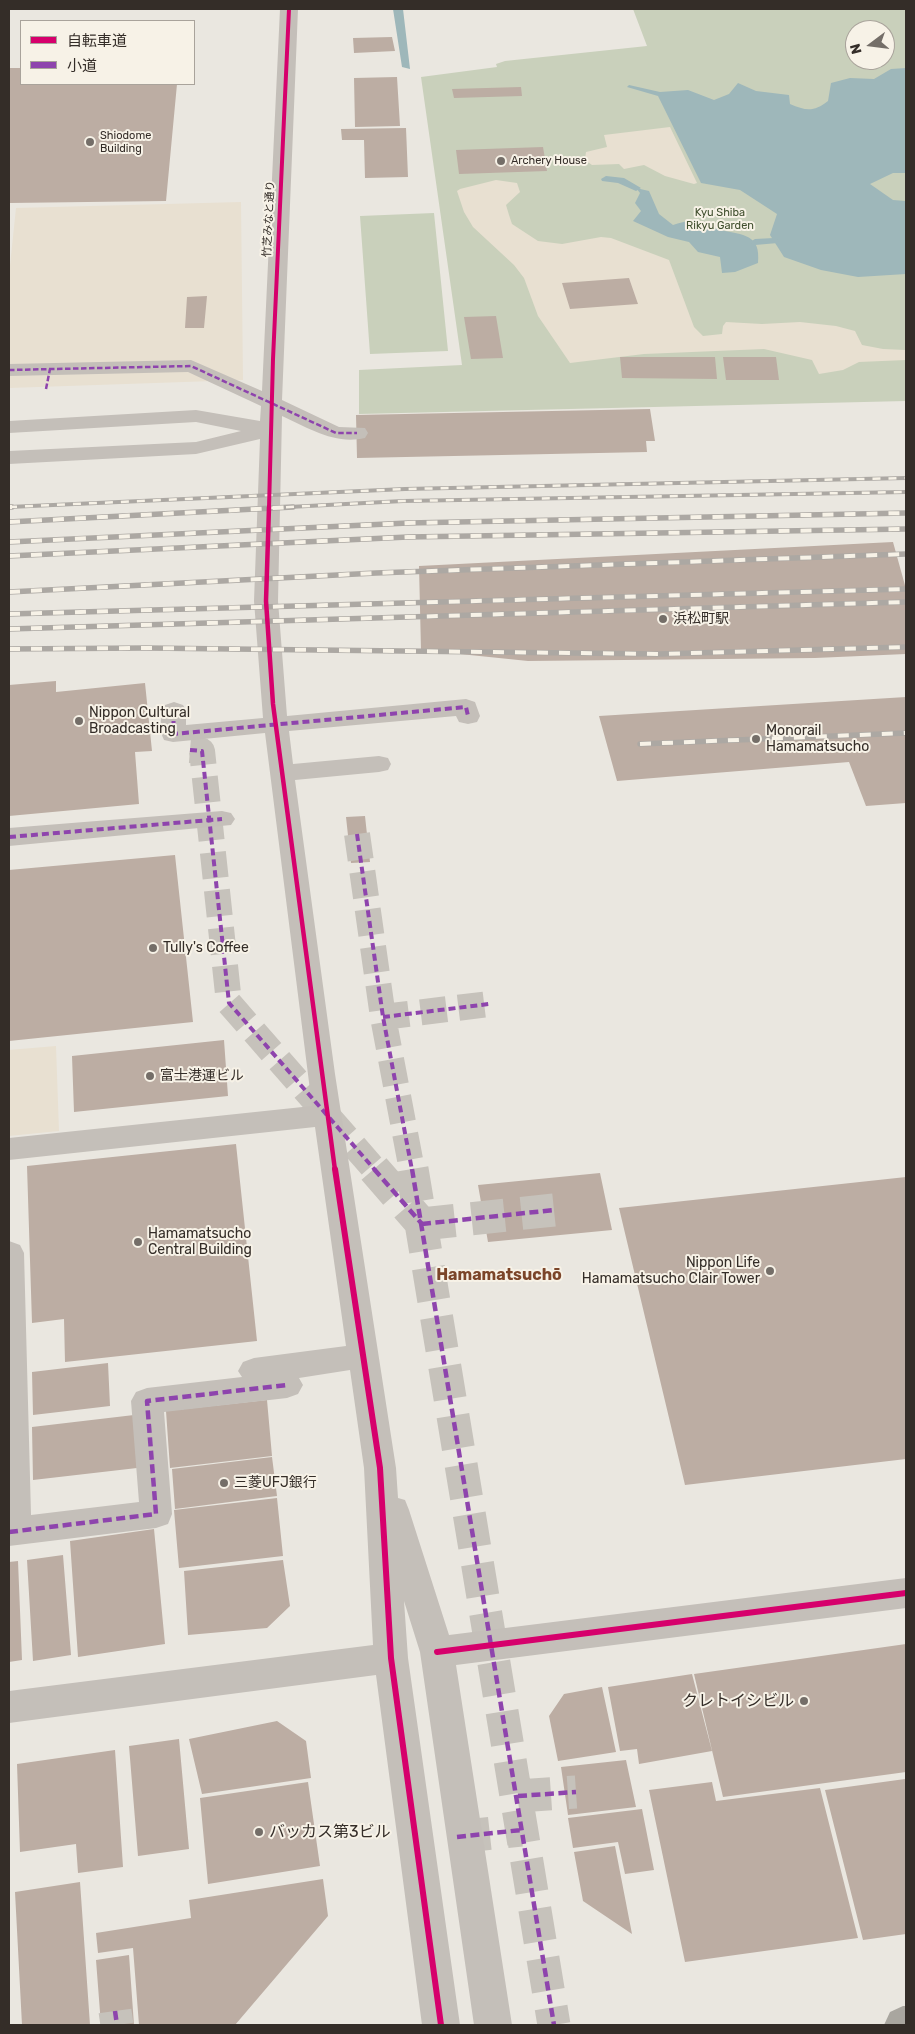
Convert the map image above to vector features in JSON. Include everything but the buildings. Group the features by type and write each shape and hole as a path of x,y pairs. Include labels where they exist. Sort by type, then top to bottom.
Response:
{"street":[{"name":"竹芝みなと通り","path":"289,9 271,430 266,601 273,704 281,772 328,1115 380,1468"},
{"path":"9,370 48,379 191,366 336,433 357,433"},
{"path":"9,427 196,416 271,430"},
{"path":"9,458 196,448 271,430"},
{"path":"174,710 173,734 466,707 468,716"},
{"path":"281,772 378,764"},
{"path":"9,837 222,819"},
{"path":"9,1149 328,1115"},
{"path":"9,1253 12,1532 156,1514 147,1402 288,1385"},
{"path":"195,1378 364,1356"},
{"path":"380,1468 437,1652 493,2025"},
{"path":"380,1468 391,1658 441,2025"},
{"path":"437,1652 906,1594"},
{"path":"9,1707 391,1658"}],"green space":[{"name":"Kyu Shiba Rikyu Garden","path":"633,9 906,9 906,401 359,414 359,370 462,365 421,77 497,67 496,64 505,61 647,46"},
{"path":"434,213 448,351 370,354 360,216"}],"shaded area":[{"path":"670,127 697,183 694,184 665,176 644,165 624,169 619,164 592,165 585,160 586,152 607,147 604,135"},
{"path":"496,180 517,183 520,192 506,205 512,224 538,241 562,244 601,237 611,238 669,260 694,327 703,336 722,334 723,326 726,322 762,324 800,322 836,326 855,331 862,345 883,349 905,350 906,360 859,362 843,370 819,374 812,360 764,349 644,354 570,363 538,316 524,278 514,265 473,227 464,212 457,191"},
{"path":"241,202 243,380 9,388 9,275 16,208"},
{"path":"56,1046 59,1131 9,1136 9,1050"}],"water":[{"path":"906,68 906,173 893,173 870,184 893,200 906,201 906,274 858,277 821,270 784,257 770,235 777,214 740,190 701,183 658,96 627,87 629,85 660,92 688,90 714,100 729,94 738,83 756,91 789,95 790,104 801,108 814,109 828,101 831,83 850,78 874,79 895,69"},
{"path":"636,188 649,191 659,214 673,225 695,220 749,238 757,246 758,263 735,272 722,273 720,257 698,252 689,242 668,237 633,221 641,211 635,203 640,193"}],"waterway":[{"path":"398,9 407,67"},
{"path":"606,179 620,180 636,188"},
{"path":"755,242 774,241"}],"tunnel":[{"path":"190,750 202,751 229,1003 375,1170"},
{"path":"357,834 383,1017"},
{"path":"383,1017 489,1004"},
{"path":"383,1017 412,1170"},
{"path":"374,1169 421,1223"},
{"path":"412,1169 421,1223"},
{"path":"422,1224 554,1210"},
{"path":"421,1223 554,2025"},
{"path":"518,1796 576,1792"},
{"path":"457,1837 521,1830"},
{"path":"115,2011 117,2025"}],"railway":[{"path":"12,507 9,507 405,489 906,478"},
{"path":"270,508 403,501 906,492"},
{"path":"9,522 293,507"},
{"path":"9,542 408,523 906,513"},
{"path":"9,556 408,537 906,529"},
{"path":"9,592 376,573 906,554"},
{"path":"9,614 906,589"},
{"path":"9,629 906,602"},
{"path":"9,649 146,648 659,654 906,647"},
{"path":"640,744 906,733"}],"marked path":[{"path":"9,370 191,366 336,433 357,433"},
{"path":"46,389 50,369"},
{"path":"174,710 173,734 466,707 468,716"},
{"path":"190,750 202,751 229,1003 422,1224"},
{"path":"9,837 222,819"},
{"path":"357,834 383,1017 422,1224 554,2025"},
{"path":"383,1017 489,1004"},
{"path":"422,1224 554,1210"},
{"path":"9,1532 156,1514 147,1401 287,1385"},
{"path":"518,1796 576,1792"},
{"path":"457,1837 521,1830"},
{"path":"115,2011 117,2025"}],"cycle path":[{"path":"289,9 273,359 266,601 273,704 321,1074 380,1468 391,1658 441,2025"},
{"path":"437,1652 906,1593"}],"place":[{"name":"Shiodome Building","path":"90,142"},
{"name":"Archery House","path":"501,161"},
{"name":"浜松町駅","path":"663,619"},
{"name":"Nippon Cultural Broadcasting","path":"79,721"},
{"name":"Monorail Hamamatsucho","path":"756,739"},
{"name":"Tully's Coffee","path":"153,948"},
{"name":"富士港運ビル","path":"150,1076"},
{"name":"Hamamatsucho Central Building","path":"138,1242"},
{"name":"Nippon Life Hamamatsucho Clair Tower","path":"770,1271"},
{"name":"三菱UFJ銀行","path":"224,1483"},
{"name":"クレトイシビル","path":"804,1701"},
{"name":"バッカス第3ビル","path":"259,1832"}],"district":[{"name":"Hamamatsuchō","path":"499,1275"}]}
